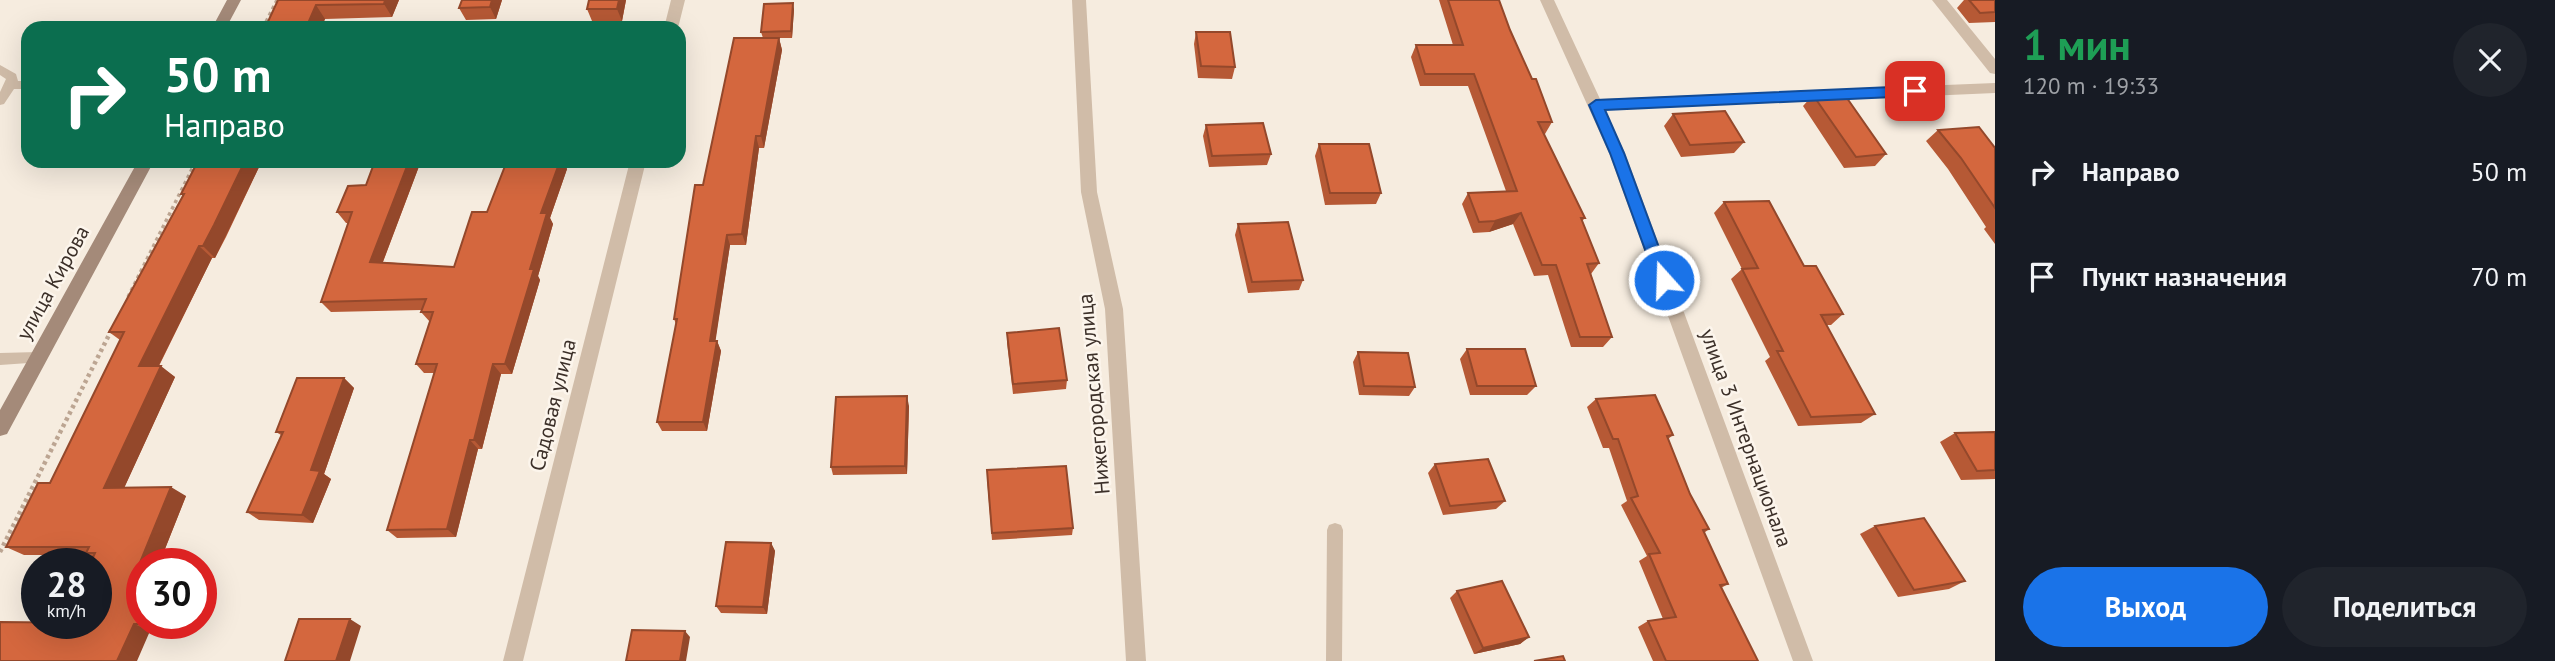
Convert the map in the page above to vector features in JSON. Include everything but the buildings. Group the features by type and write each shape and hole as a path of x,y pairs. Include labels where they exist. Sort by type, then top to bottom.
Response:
{"main road":[{"path":"223,21 234,0"},
{"name":"улица Кирова","path":"0,428 142,168"}],"street":[{"path":"673,21 678,0"},
{"name":"Нижегородская улица","path":"1079,0 1089,192 1114,309 1136,661"},
{"name":"улица 3 Интернационала","path":"1547,0 1617,153 1803,661"},
{"path":"1939,0 1995,69"},
{"path":"1596,105 1995,88"},
{"name":"Садовая улица","path":"513,661 636,168"}],"lane":[{"path":"0,69 12,76 11,85 0,102"},
{"path":"11,85 21,85"},
{"path":"0,359 38,358"},
{"path":"1334,661 1335,530"}],"path":[{"path":"266,21 277,0"},
{"path":"123,307 192,168"},
{"path":"0,552 117,320"}],"route":[{"path":"1664,280 1617,153 1596,105 1915,91"}]}
